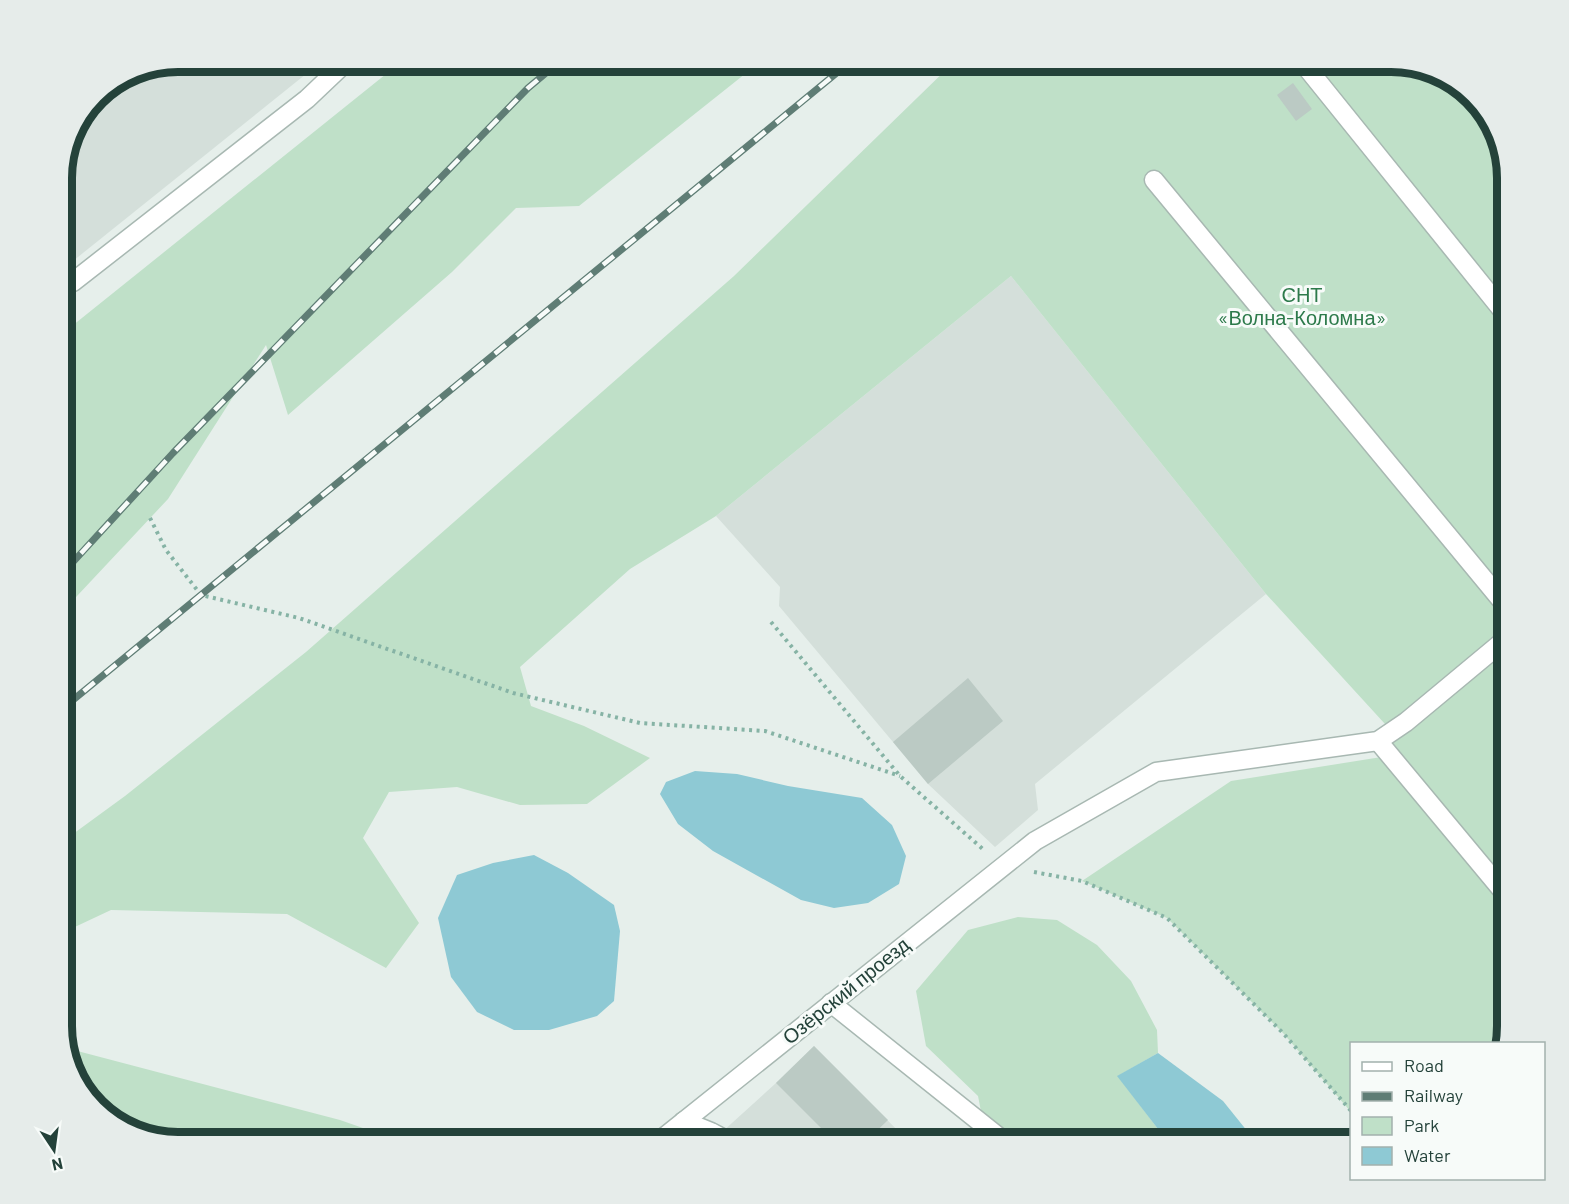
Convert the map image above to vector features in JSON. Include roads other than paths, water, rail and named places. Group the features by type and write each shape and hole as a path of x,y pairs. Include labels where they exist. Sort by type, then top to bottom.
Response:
{"street":[{"path":"72,282 307,99 335,72"},
{"path":"1310,72 1497,301"},
{"path":"1154,180 1497,594"},
{"path":"1497,647 1406,722 1378,741 1497,883"},
{"name":"Озёрский проезд","path":"671,1132 1035,841 1156,772 1378,741"},
{"path":"831,1003 991,1132"},
{"path":"684,1121 711,1132"}],"water":[{"path":"695,771 737,774 788,786 862,798 892,825 906,856 899,884 868,903 834,908 801,900 713,851 678,824 660,794 666,782"},
{"path":"534,855 568,873 614,905 620,931 614,1001 597,1016 549,1030 514,1030 477,1012 451,977 438,918 457,875 493,863"},
{"path":"1158,1053 1223,1101 1248,1132 1161,1132 1117,1076"}],"railway":[{"path":"72,563 173,453 528,88 547,72"},
{"path":"72,701 838,72"}],"park label":[{"name":"СНТ «Волна-Коломна»","path":"1302,306"}]}
